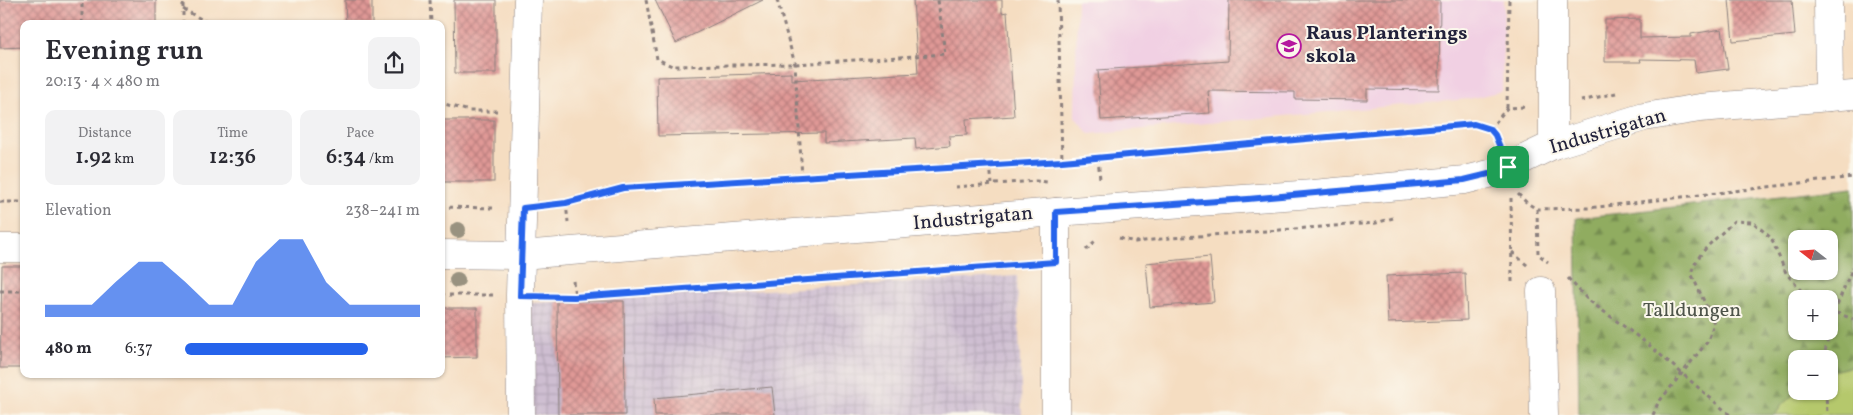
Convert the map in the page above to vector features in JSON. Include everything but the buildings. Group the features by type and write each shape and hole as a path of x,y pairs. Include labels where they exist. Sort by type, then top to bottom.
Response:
{"street":[{"path":"521,415 520,256 528,0"},
{"path":"1552,0 1553,145"},
{"path":"1828,0 1841,96"},
{"name":"Industrigatan","path":"445,254 520,256 1056,212 1266,198 1464,180 1497,172 1553,145 1644,117 1700,108 1841,96"},
{"path":"1056,212 1056,415"},
{"path":"0,248 20,248"},
{"path":"1541,291 1544,415"}],"path":[{"path":"82,0 82,20"},
{"path":"183,0 183,20"},
{"path":"430,0 431,20"},
{"path":"646,0 657,59 672,66 795,64 945,54 938,0"},
{"path":"777,0 795,64 802,177"},
{"path":"1058,0 1062,161"},
{"path":"1507,108 1509,0"},
{"path":"183,9 203,20"},
{"path":"445,104 469,111 526,110"},
{"path":"445,207 523,208 566,203 623,188 1062,161 1474,124 1490,129 1495,135 1519,196 1527,204 1538,209 1589,208 1853,177"},
{"path":"990,165 992,184"},
{"path":"958,187 1036,181"},
{"path":"0,202 20,202"},
{"path":"1538,209 1538,254 1552,266"},
{"path":"1653,415 1658,402 1708,341 1714,323 1691,274 1696,260 1706,246 1722,234 1734,221 1753,222 1771,238 1786,273 1800,290"},
{"path":"1248,227 1249,238"},
{"path":"1112,239 1120,238 1135,242 1255,232"},
{"path":"445,295 584,296 1056,262 1079,259 1095,241 1103,240"},
{"path":"1838,303 1853,267"},
{"path":"1566,277 1587,299 1649,345 1730,415"},
{"path":"0,291 20,291"},
{"path":"1838,313 1853,319"},
{"path":"1826,400 1827,415"}],"shaded area":[{"name":"Raus Planterings skola","path":"1077,0 1504,0 1502,91 1469,99 1089,134 1075,117"},
{"path":"1017,276 1022,415 532,415 530,303"}],"green space":[{"name":"Talldungen","path":"1853,187 1853,366 1838,370 1838,350 1788,350 1788,399 1775,415 1579,415 1576,218"},
{"path":"1853,366 1853,415 1775,415 1788,399 1838,400 1838,370"}],"place":[{"name":"Raus Planterings skola","path":"1289,46"}],"route":[{"path":"1474,124 1490,129 1495,135 1508,167 1497,172 1464,180 1313,194 1056,212 1056,262 574,297 520,296 523,208 566,203 623,188 1062,161 1474,124"}]}
